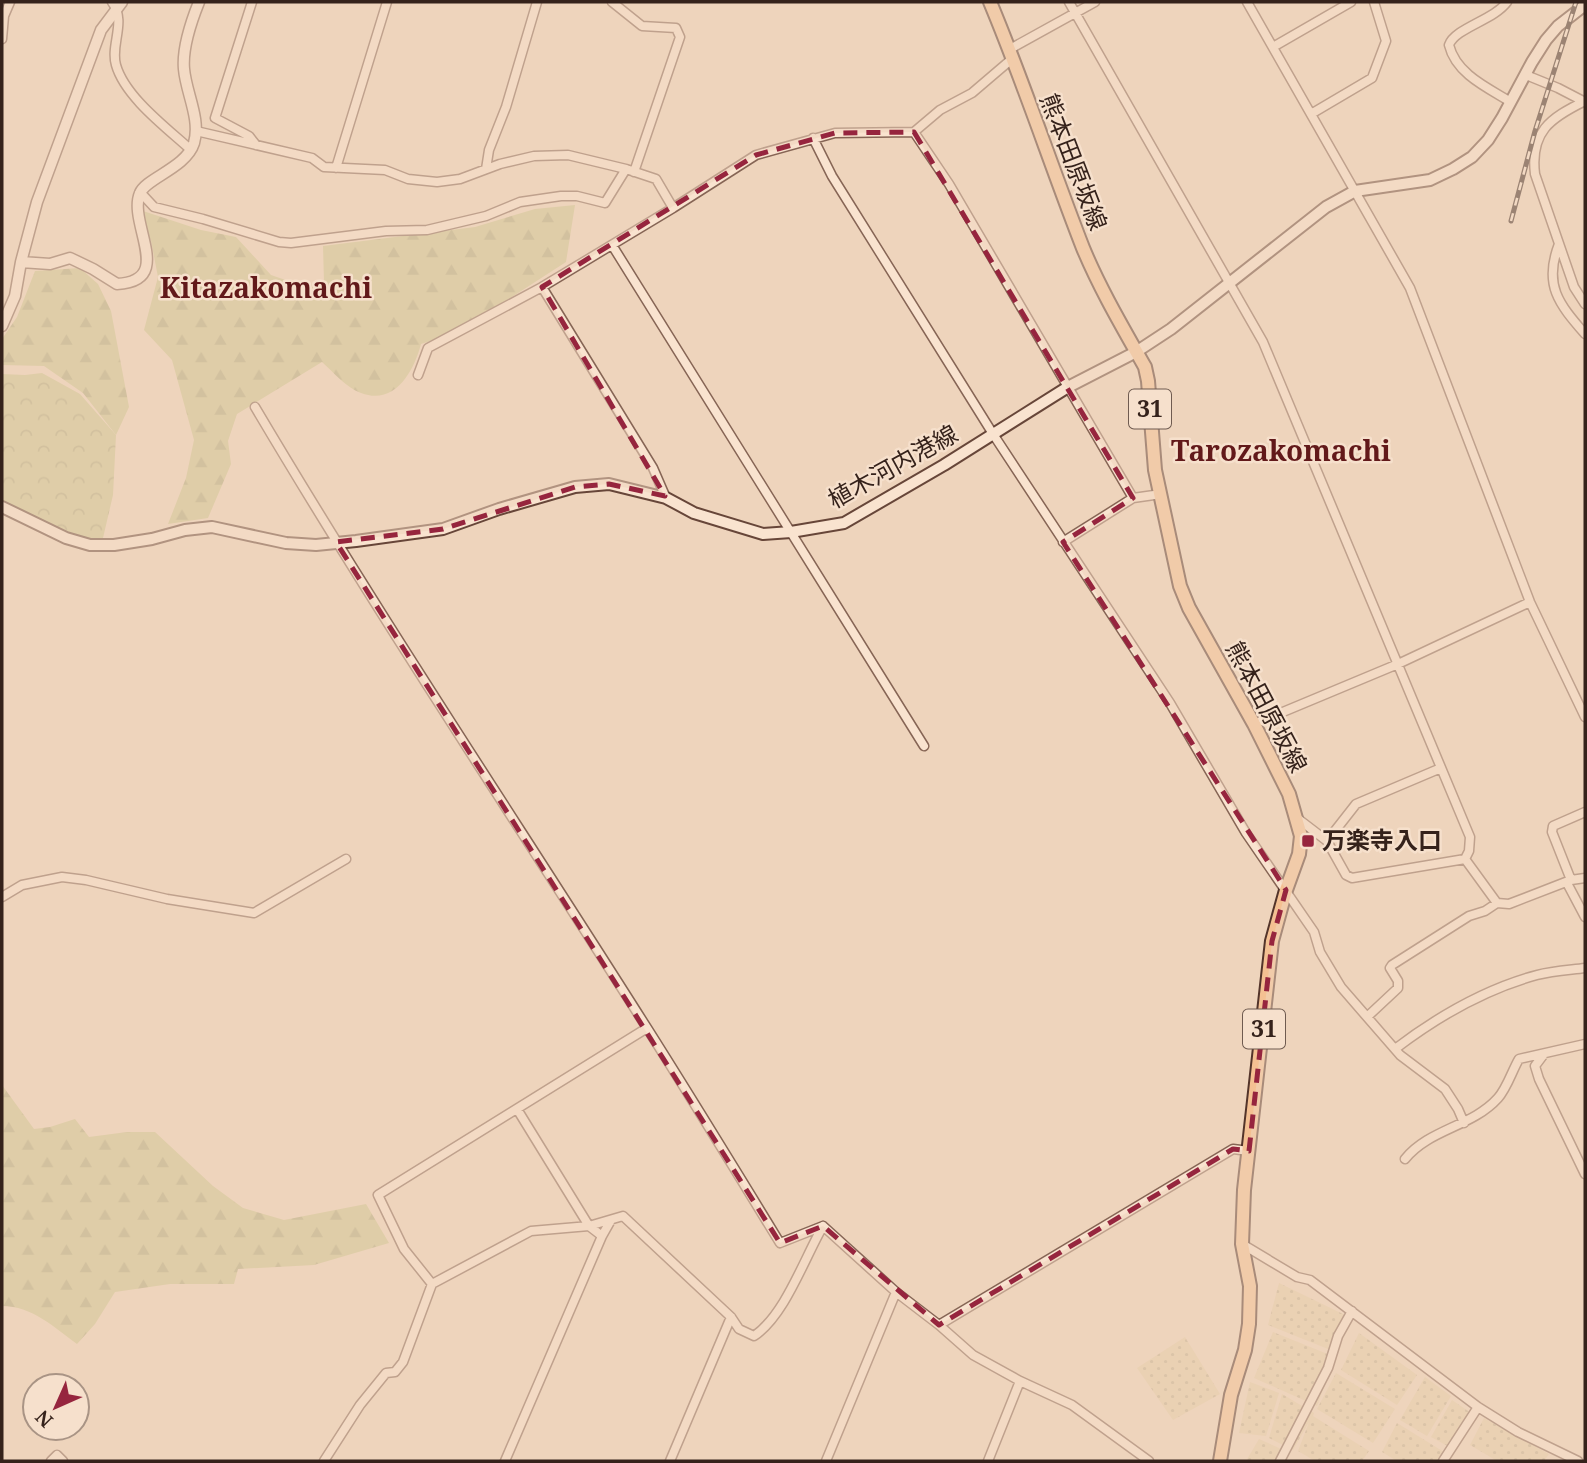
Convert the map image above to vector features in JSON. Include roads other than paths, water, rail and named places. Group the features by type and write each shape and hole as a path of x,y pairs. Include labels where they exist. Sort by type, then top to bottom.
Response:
{"main road":[{"name":"熊本田原坂線","path":"990,2 1012,54 1047,157 1084,250 1145,367 1155,470 1180,586 1189,608 1254,724 1289,794 1301,836 1299,854 1272,941 1244,1190 1241,1244 1250,1286 1249,1325 1245,1350 1231,1395 1220,1461"},
{"name":"植木河内港線","path":"2,507 66,538 90,545 114,545 212,527 286,543 316,545 443,529 575,487 609,484 666,498 694,513 763,534 791,533 844,523 1068,387 1136,352 1171,329 1326,207 1355,191 1430,180 1472,157 1488,140 1532,62 1558,26 1585,5"}],"street":[{"path":"2,39 4,16 10,2"},
{"path":"21,262 50,264 70,258 93,268 117,284 139,279 147,266 138,210 140,192 148,183 170,171 191,150 196,131 184,69 187,43 199,2"},
{"path":"251,2 215,118 249,136 257,145"},
{"path":"336,168 387,2"},
{"path":"486,169 489,150 506,107 536,2"},
{"path":"140,192 153,207 279,242 292,243 386,231 427,230 486,216 520,202 561,196 577,196 605,203 630,171 680,37 676,28 642,26 612,2"},
{"path":"1069,2 1264,342 1470,837 1469,851 1465,859"},
{"path":"418,375 428,348 542,287 756,155 835,133 914,132 940,110 972,93 1012,54 1096,2"},
{"path":"1247,2 1410,288 1530,602 1585,717"},
{"path":"1273,47 1351,2"},
{"path":"1311,114 1372,78 1385,41 1374,2"},
{"path":"1507,2 1495,15 1454,37 1449,44 1451,51 1471,77 1511,102"},
{"path":"117,4 119,30 115,64 121,77 148,111 191,150"},
{"path":"2,326 15,296 37,202 101,30 117,4"},
{"path":"1526,75 1585,101"},
{"path":"1585,101 1564,111 1547,125 1537,137 1533,159 1535,174 1574,287 1585,304"},
{"path":"196,131 312,158 324,167 385,170 408,179 437,182 460,179 534,156 568,155 656,179 673,208"},
{"path":"914,132 949,184 1133,498"},
{"path":"813,138 832,176 993,434 1170,703 1246,833 1314,932 1320,952 1340,987 1395,1049 1445,1089 1464,1123"},
{"path":"1560,243 1553,261 1551,278 1563,308 1585,334"},
{"path":"612,245 923,746"},
{"path":"542,287 653,468 666,498"},
{"path":"255,407 481,773 647,1028 780,1243 823,1226"},
{"path":"1063,541 1133,498 1161,494"},
{"path":"1254,724 1398,664 1530,602"},
{"path":"1327,841 1356,804 1441,768"},
{"path":"1585,812 1553,826 1552,832 1569,882 1585,917"},
{"path":"1297,818 1327,841 1346,875 1352,878 1465,859"},
{"path":"2,897 22,886 62,877 167,899 254,913 346,859"},
{"path":"1465,859 1497,903"},
{"path":"1367,1017 1398,988 1398,981 1390,968 1392,965 1469,916 1485,911 1497,903 1509,904 1585,878"},
{"path":"1395,1049 1422,1028 1460,1006 1540,974 1585,968"},
{"path":"432,1284 404,1250 378,1195 647,1028"},
{"path":"1405,1159 1413,1150 1445,1130 1464,1123 1499,1097 1519,1059 1585,1044"},
{"path":"1544,1054 1535,1066 1539,1079 1585,1174"},
{"path":"517,1109 589,1226 601,1236"},
{"path":"939,1325 1233,1149 1249,1151"},
{"path":"324,1461 360,1405 386,1373 395,1372 402,1362 432,1284 531,1231 589,1226 623,1216 731,1317 744,1333 754,1336 765,1329 782,1303 823,1226"},
{"path":"505,1461 601,1236 611,1220"},
{"path":"823,1226 896,1292 973,1354 1020,1381 1072,1405 1149,1461"},
{"path":"1241,1244 1297,1277 1310,1280 1478,1407 1518,1432 1578,1461"},
{"path":"826,1461 896,1292"},
{"path":"1280,1461 1328,1368 1338,1336 1352,1311"},
{"path":"670,1461 731,1317"},
{"path":"988,1461 1020,1381"},
{"path":"1443,1461 1478,1407"},
{"path":"51,1461 57,1455 63,1461"}],"railway":[{"path":"1511,221 1535,131 1576,2"}],"place":[{"name":"万楽寺入口","path":"1308,841"}],"district":[{"name":"Kitazakomachi","path":"266,288"},
{"name":"Tarozakomachi","path":"1281,451"}]}
